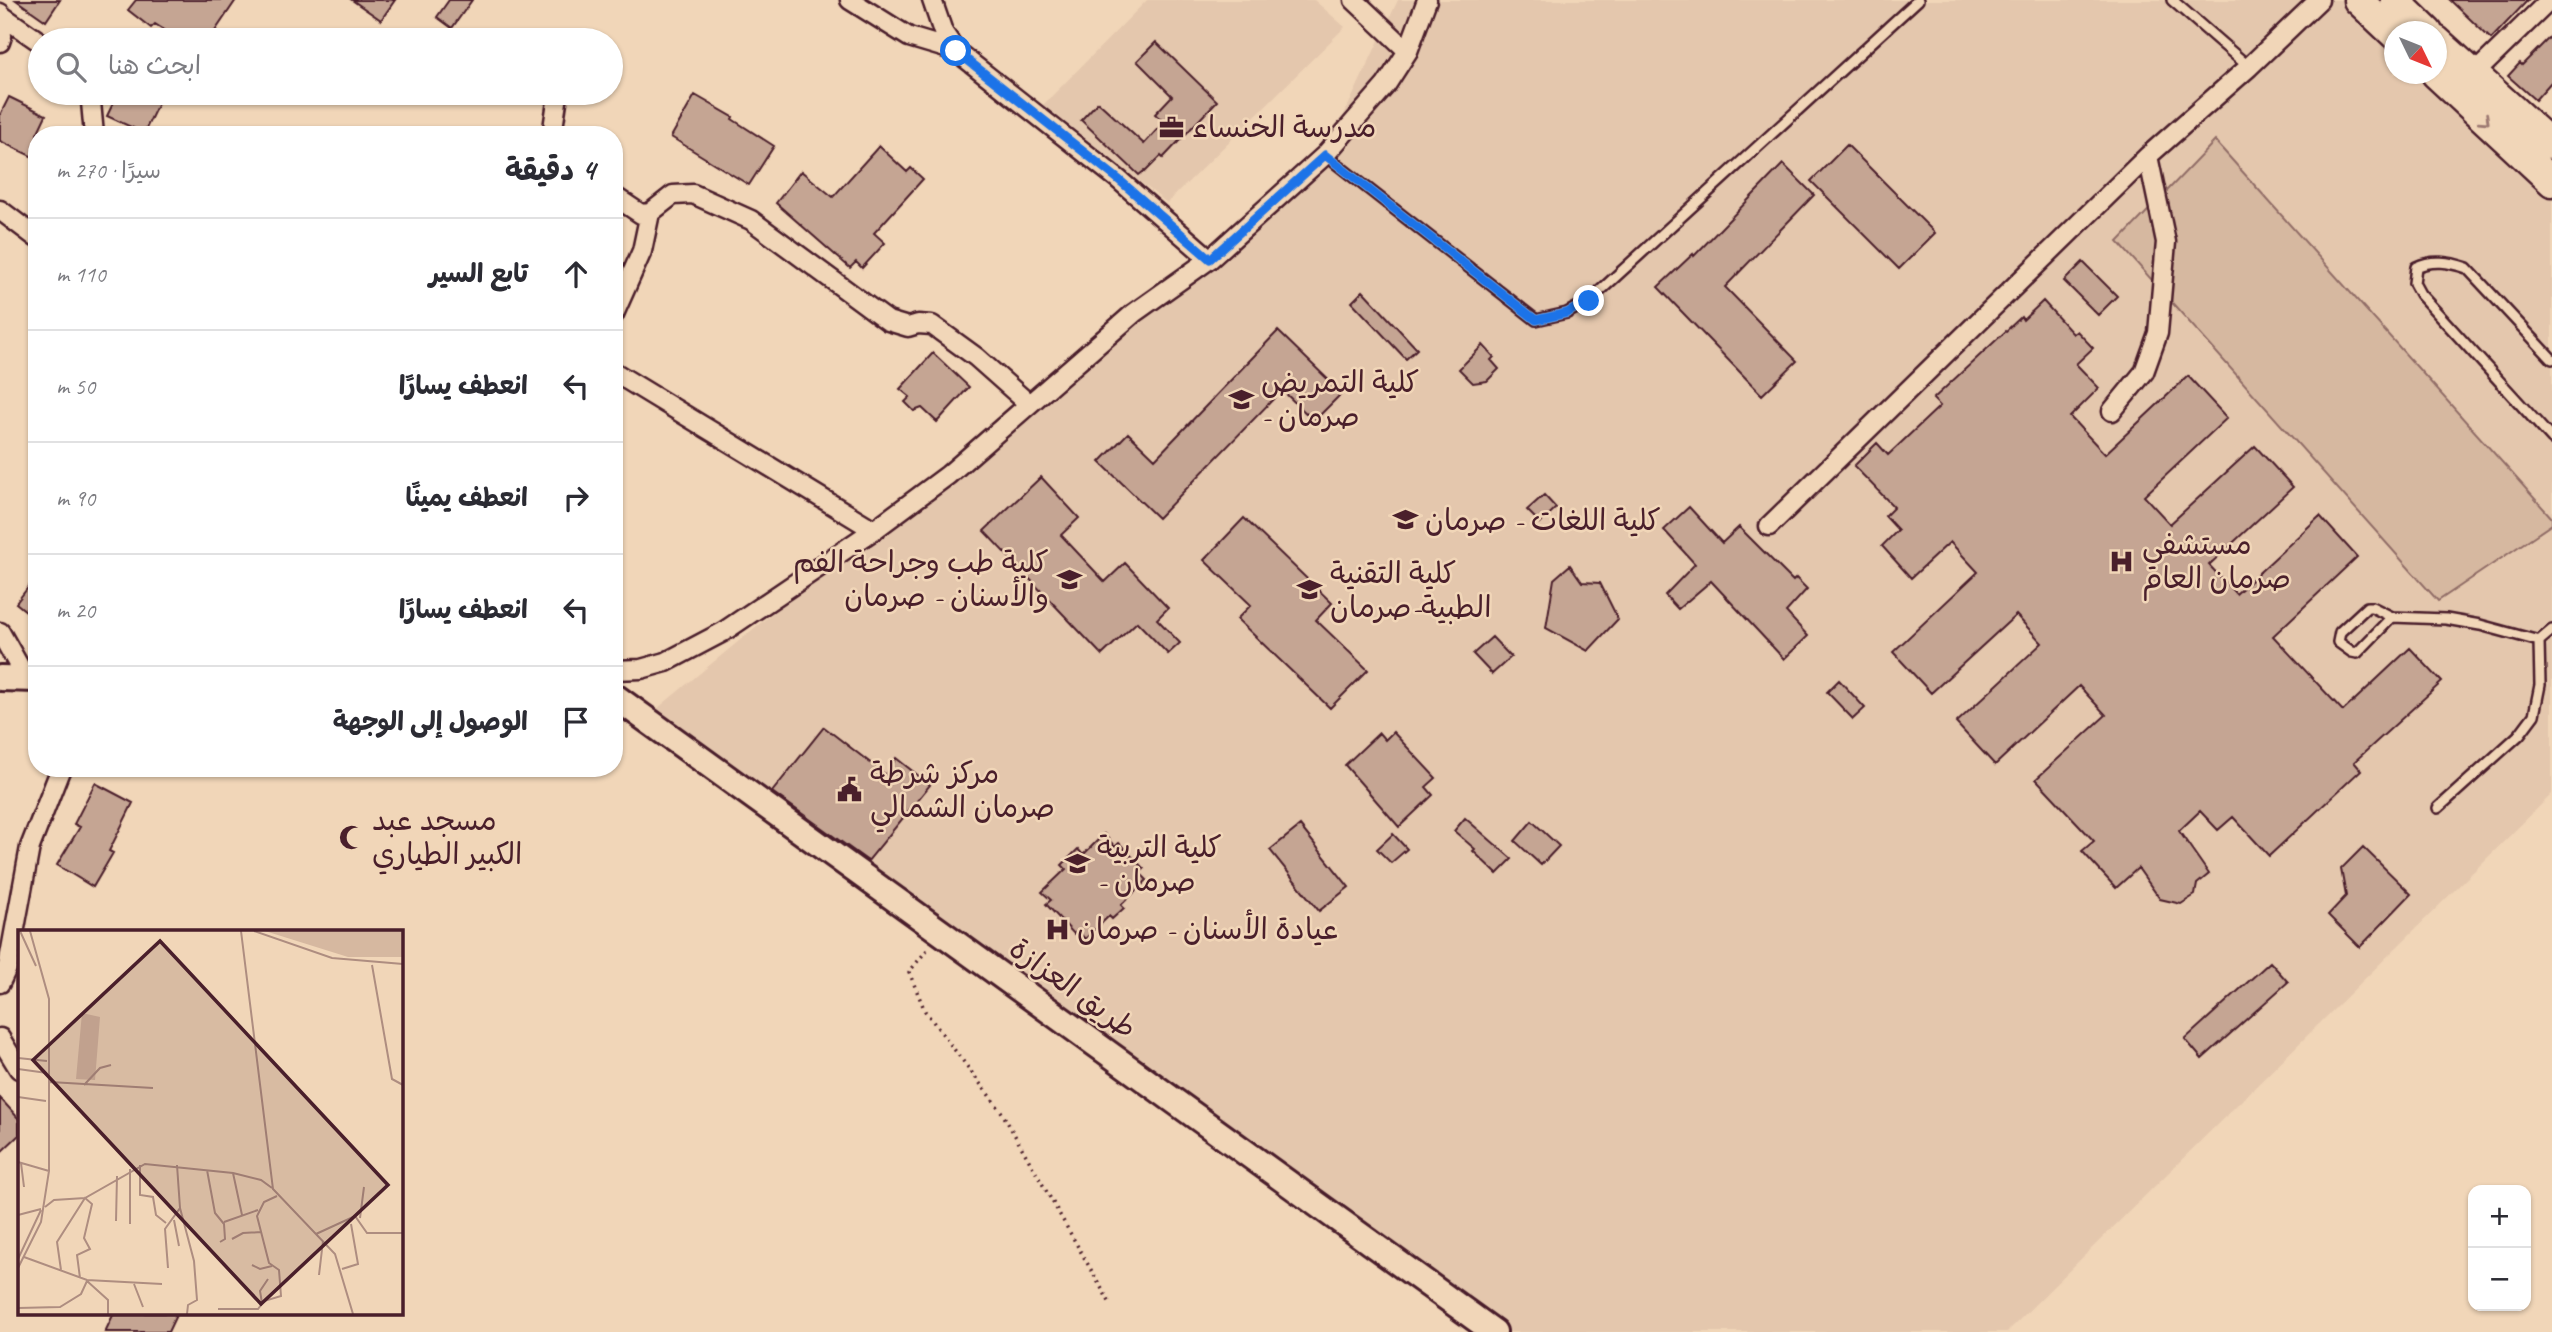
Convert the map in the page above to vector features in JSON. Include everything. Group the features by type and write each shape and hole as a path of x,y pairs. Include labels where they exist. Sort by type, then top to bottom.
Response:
{"main road":[{"path":"2358,0 2403,11"},
{"path":"2447,50 2552,145"},
{"path":"2447,84 2552,182"}],"street":[{"path":"850,0 909,37 956,51"},
{"path":"932,0 943,33 956,51 1118,179 1210,259"},
{"path":"1354,0 1408,51"},
{"path":"623,670 641,669 666,662 691,650 723,632 874,530 948,475 1134,313 1210,259 1325,155 1386,85 1408,51 1427,0"},
{"path":"1769,526 2148,156 2249,67 2319,0"},
{"path":"2473,75 2550,0"},
{"path":"1,14 28,33"},
{"path":"0,42 1,14"},
{"path":"91,105 93,126"},
{"path":"553,126 556,105"},
{"path":"2112,411 2144,372 2158,333 2166,242 2148,156"},
{"path":"623,203 641,214 650,213 673,195 693,194 751,220 888,321 908,327 918,324 932,325 976,357 1029,404"},
{"path":"0,210 28,231"},
{"path":"623,294 642,251 650,213"},
{"path":"623,377 874,530"},
{"path":"0,632 28,673"},
{"path":"0,678 28,679"},
{"name":"طريق العزازة","path":"623,702 1494,1332"},
{"path":"0,983 8,966 30,847 57,777"},
{"path":"0,1038 18,1067"}],"lane":[{"path":"1325,155 1536,320 1567,313 1599,293 1918,0"},
{"path":"2172,0 2249,67"},
{"path":"2552,359 2467,268 2449,261 2425,263 2416,267 2414,283 2420,293 2552,439"},
{"path":"2392,617 2357,653 2338,642 2340,632 2367,607 2392,617 2446,619 2490,627 2539,641"},
{"path":"2539,641 2552,630"},
{"path":"2438,808 2519,734 2534,715 2540,685 2539,641"}],"path":[{"path":"942,932 909,972 925,1011 1001,1111 1111,1305"}],"shaded area":[{"path":"1147,0 1314,0 1345,27 1167,203 1043,105"},
{"path":"1398,0 2344,0 2384,32 2384,84 2447,84 2447,82 2552,166 2552,794 2007,1332 1494,1332 646,718 1325,155"},
{"path":"2215,141 2552,518 2552,524 2438,601 2118,242"}],"building":[{"path":"16,0 60,0 46,21"},
{"path":"136,0 236,0 217,28 161,28 155,24 151,28 128,10"},
{"path":"352,0 395,0 381,20"},
{"path":"449,0 472,0 452,28 437,17"},
{"path":"2450,0 2528,0 2491,39"},
{"path":"2552,35 2552,81 2535,100 2508,76"},
{"path":"1156,42 1217,101 1163,158 1161,156 1139,175 1081,120 1098,102 1144,144 1164,122 1155,114 1172,96 1137,61"},
{"path":"695,95 733,117 732,119 774,146 749,185 671,137"},
{"path":"9,97 46,115 41,126 28,126 28,155 0,141 0,115"},
{"path":"112,105 157,105 147,126 129,126 107,116"},
{"path":"1847,145 1935,233 1899,269 1811,181"},
{"path":"879,146 907,172 911,168 923,179 874,233 885,243 862,268 856,262 850,268 776,203 801,171 833,197"},
{"path":"1783,164 1814,195 1725,287 1797,361 1762,395 1658,287 1693,254 1694,256"},
{"path":"2083,262 2117,296 2098,315 2064,281"},
{"path":"1363,291 1417,349 1406,359 1352,302"},
{"path":"2043,301 2073,334 2077,331 2093,348 2076,364 2099,388 2070,417 2105,454 2188,376 2227,418 2144,496 2170,524 2255,446 2293,487 2209,565 2236,594 2320,516 2357,557 2273,636 2343,711 2410,648 2442,682 2354,762 2361,770 2269,856 2233,817 2218,830 2200,811 2179,831 2209,874 2197,884 2195,895 2181,904 2160,899 2138,868 2116,888 2082,851 2094,841 2036,779 2106,715 2079,686 1995,765 1956,723 2042,643 2016,615 1931,693 1893,652 1978,572 1950,542 1911,578 1882,546 1898,530 1885,516 1894,507 1854,466 1877,443 1888,455 1940,406 1933,399 2021,317 2023,320"},
{"path":"1278,331 1342,393 1314,421 1282,390 1158,518 1100,462 1128,433 1155,459"},
{"path":"1483,345 1494,357 1491,360 1499,369 1487,381 1473,383 1459,369"},
{"path":"933,353 969,387 937,422 922,408 914,411 905,402 910,397 900,389"},
{"path":"1041,477 1079,518 1061,535 1105,582 1125,563 1168,608 1157,619 1180,643 1168,654 1137,622 1102,655 984,531"},
{"path":"1544,495 1556,508 1540,523 1527,510"},
{"path":"1689,507 1722,543 1739,527 1793,581 1796,578 1807,589 1786,612 1808,636 1784,659 1711,581 1678,609 1665,595 1695,564 1664,530"},
{"path":"1244,518 1332,603 1316,620 1368,670 1330,708 1237,619 1251,605 1204,560"},
{"path":"1570,565 1582,582 1600,583 1618,619 1588,651 1546,628 1554,579"},
{"path":"28,588 28,613 16,603"},
{"path":"1492,637 1511,657 1492,674 1473,654"},
{"path":"1839,680 1865,708 1853,719 1827,692"},
{"name":"مركز شرطة صرمان الشمالي","path":"824,727 886,775 896,758 930,785 868,861 772,792"},
{"path":"1393,732 1436,778 1426,787 1433,795 1399,827 1345,765 1379,733 1385,740"},
{"path":"95,783 133,803 109,851 113,853 93,887 57,865 80,827 74,824"},
{"path":"1465,818 1512,859 1497,874 1473,851 1475,849 1454,831"},
{"path":"1532,821 1559,846 1541,865 1515,841"},
{"path":"1300,826 1349,887 1319,911 1270,850"},
{"path":"1104,834 1115,847 1119,843 1144,869 1140,873 1147,880 1121,905 1124,908 1112,919 1109,916 1085,939 1078,931 1074,934 1046,904 1051,900 1042,892 1066,869 1062,865 1078,849 1083,855"},
{"path":"1393,834 1407,849 1391,863 1377,849"},
{"path":"2363,847 2411,894 2360,947 2328,915 2346,896 2341,869"},
{"path":"2270,962 2288,982 2202,1059 2185,1039"},
{"path":"0,1098 18,1118 18,1136 0,1153"},
{"path":"114,1314 177,1314 168,1332 105,1332"}],"place":[{"name":"مدرسة الخنساء","path":"1172,127"},
{"name":"كلية التمريض - صرمان","path":"1241,399"},
{"name":"كلية اللغات - صرمان","path":"1405,520"},
{"name":"مستشفي صرمان العام","path":"2122,561"},
{"name":"كلية طب وجراحة الفم والأسنان - صرمان","path":"1069,579"},
{"name":"كلية التقنية الطبية-صرمان","path":"1310,590"},
{"name":"مركز شرطة صرمان الشمالي","path":"850,790"},
{"name":"مسجد عبد الكبير الطياري","path":"352,837"},
{"name":"كلية التربية - صرمان","path":"1077,864"},
{"name":"عيادة الأسنان - صرمان","path":"1057,929"}],"route":[{"path":"956,51 1118,179 1210,259 1325,155 1536,320 1567,313 1589,301"}]}
